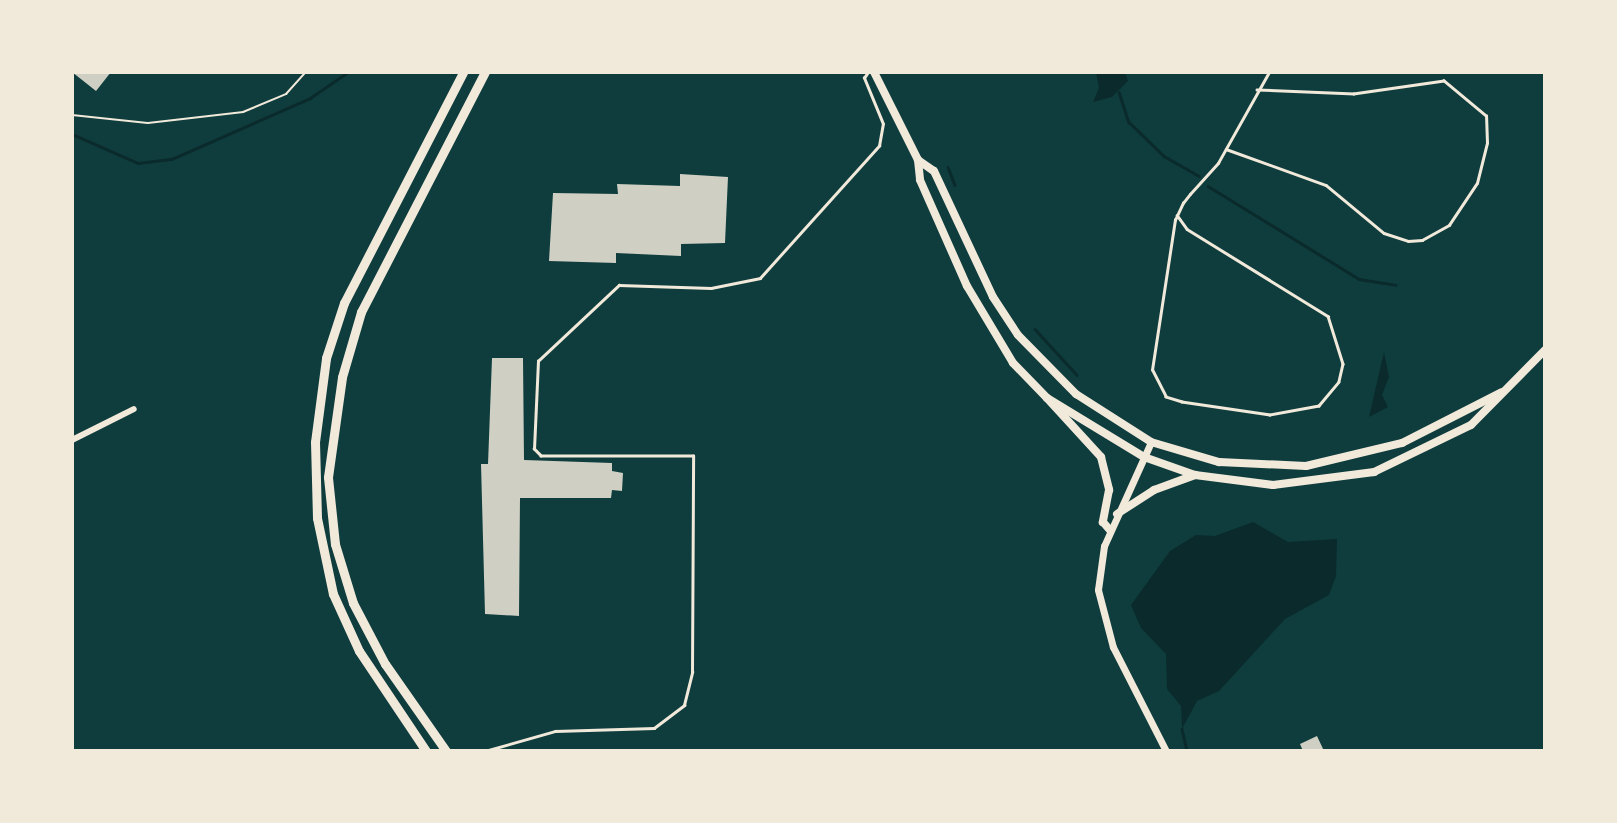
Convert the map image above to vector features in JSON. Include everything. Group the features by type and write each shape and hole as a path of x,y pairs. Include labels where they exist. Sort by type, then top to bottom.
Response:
{"main road":[{"path":"426,751 354,643 333,594 317,518 315,442 326,358 344,303 463,72"},
{"path":"446,751 380,656 352,603 335,544 328,477 342,377 361,312 485,72"},
{"path":"874,72 919,160 920,180 978,307 1013,362 1101,457 1109,490 1103,522 1110,530"},
{"path":"919,160 934,171 993,297 1018,335 1082,399 1151,442 1219,462 1306,466 1402,443 1502,392"},
{"path":"1047,398 1144,457 1195,475 1273,485 1374,472 1454,435 1494,406 1502,392 1545,350"},
{"path":"1117,514 1154,490 1195,475"}],"street":[{"path":"72,440 134,409"},
{"path":"1151,442 1110,530 1100,565 1100,604 1119,661 1166,751"}],"lane":[{"path":"485,751 555,731 654,727 676,716 691,689 693,456 537,453 538,361 552,342 619,285 711,288 760,278 832,204 837,187 874,153 882,137 881,114 864,78 868,72"},
{"path":"1177,215 1186,229 1328,316 1343,364 1339,382 1319,406 1292,415 1240,412 1182,402 1160,390 1151,359 1177,215 1226,149 1269,72"},
{"path":"1226,149 1326,186 1384,233 1408,241 1422,240 1449,225 1477,183 1487,143 1486,116 1444,81 1354,94 1257,90"}],"path":[{"path":"72,115 148,122 243,112 286,94 306,72"}],"water":[{"path":"1096,72 1125,72 1128,81 1112,97 1093,102 1099,88"},
{"path":"1384,352 1389,377 1382,395 1388,407 1369,417"},
{"path":"1253,522 1288,542 1337,539 1336,576 1329,595 1285,619 1219,691 1197,701 1182,729 1181,706 1167,689 1166,654 1141,628 1131,605 1170,551 1196,535 1215,536"}],"building":[{"path":"72,72 111,72 96,91"},
{"path":"680,174 728,177 725,243 681,244 681,256 616,253 616,263 549,261 553,193 618,194 617,184 680,186"},
{"path":"492,358 523,358 524,460 612,463 612,471 623,473 622,491 612,490 611,498 520,498 519,616 485,614 481,464 488,464"},
{"path":"1317,736 1324,751 1303,751 1300,744"}],"waterway":[{"path":"72,134 138,163 172,159 310,98 348,72"},
{"path":"1119,92 1129,122 1164,156 1199,176"},
{"path":"948,167 955,185"},
{"path":"1208,186 1359,279 1396,285"},
{"path":"1035,329 1077,375"},
{"path":"1182,729 1187,751"}]}
